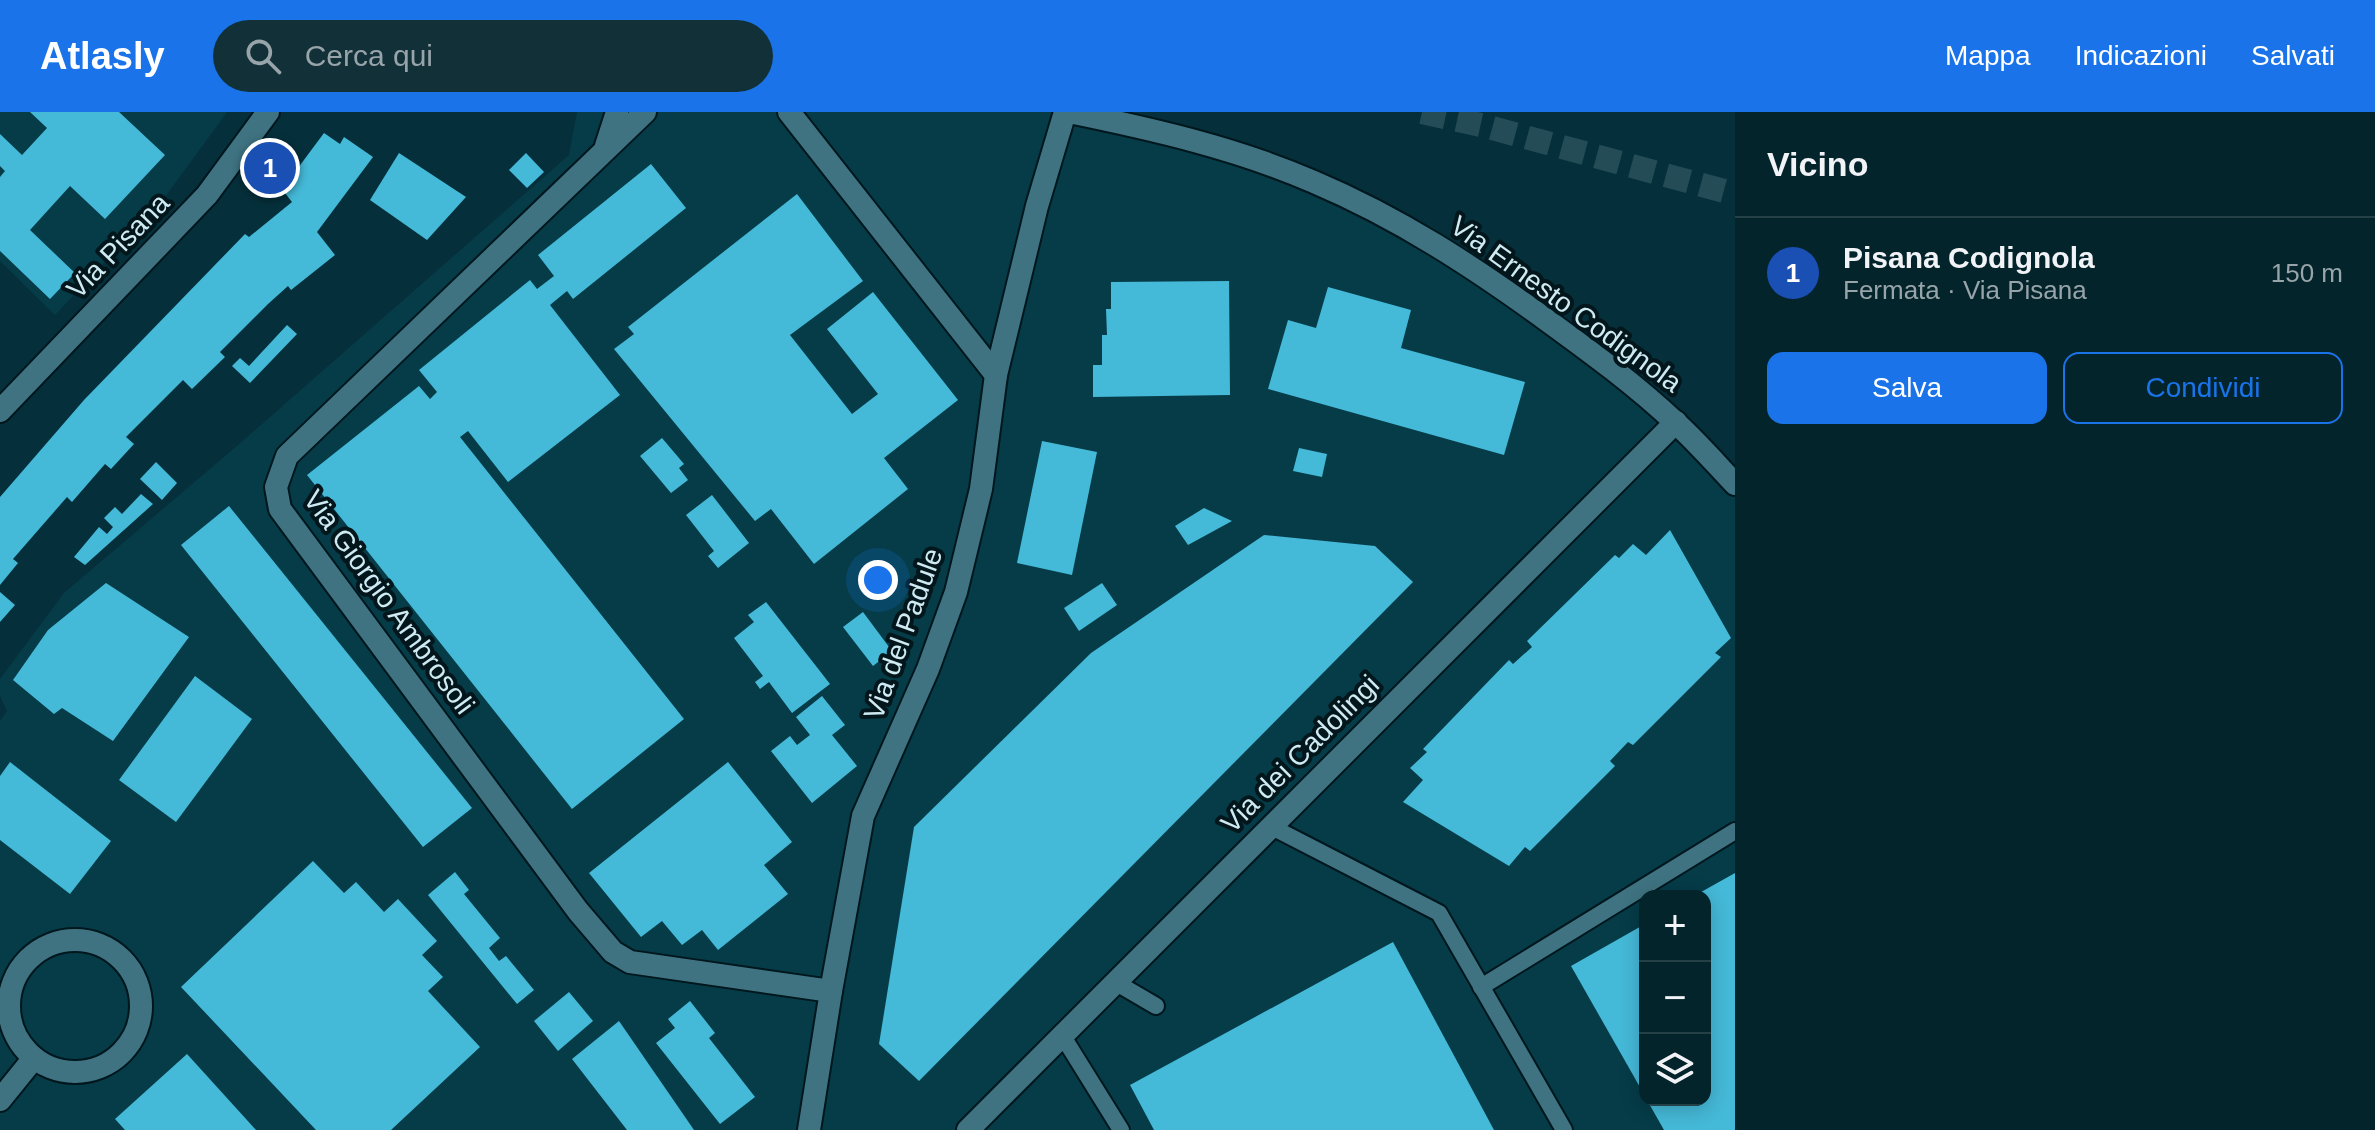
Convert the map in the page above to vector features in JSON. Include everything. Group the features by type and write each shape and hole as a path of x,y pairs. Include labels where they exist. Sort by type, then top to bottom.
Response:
{"street":[{"name":"Via Pisana","path":"0,411 207,195 268,112"},
{"name":"Via Giorgio Ambrosoli","path":"606,147 617,112"},
{"name":"Via Giorgio Ambrosoli","path":"645,112 287,456 276,487 280,509 584,919 613,952 630,962 831,991"},
{"path":"789,112 996,375"},
{"name":"Via del Padule","path":"809,1130 863,816 928,669 956,592 981,489 996,375 1037,206 1067,112"},
{"name":"Via Ernesto Codignola","path":"1067,112 1166,132 1257,160 1315,182 1385,216 1471,265 1587,350 1676,422 1735,484"},
{"name":"Via dei Cadolingi","path":"968,1130 1676,422"},
{"path":"67,939 99,943 116,953 132,970 141,1004 139,1024 126,1049 115,1059 80,1072 63,1071 34,1058 19,1042 9,1011 10,990 20,968 42,948 67,939"},
{"path":"0,1100 34,1058"}],"lane":[{"path":"1270,826 1439,913 1564,1130"},
{"path":"1481,987 1735,831"},
{"path":"1115,982 1156,1006"},
{"path":"1062,1035 1121,1130"}],"shaded area":[{"path":"0,112 227,112 165,197 55,315 0,261"},
{"path":"577,112 1069,112 1315,182 1587,350 1735,484 1735,1130 0,1130 0,721 7,711 0,696 0,679 64,593 569,155"}],"building":[{"path":"30,112 119,112 165,155 105,219 70,186 30,230 75,273 50,299 0,251 0,177 5,171 0,166 0,134 22,155 47,128"},
{"path":"324,133 340,144 344,137 373,157 317,232 335,255 291,290 288,286 268,304 220,352 225,357 192,389 183,380 126,437 134,444 111,469 105,464 72,502 67,497 13,559 18,563 0,585 0,497 84,400 245,234 249,237 292,202 285,193 296,179 292,176"},
{"path":"399,153 466,197 427,240 370,200"},
{"path":"526,153 544,172 527,188 509,170"},
{"path":"651,164 686,208 573,299 567,291 550,305 620,395 508,482 468,431 460,437 684,719 572,809 307,475 419,386 430,399 437,392 419,370 530,280 537,289 554,276 538,255"},
{"path":"797,194 863,281 790,335 852,414 878,394 827,329 873,292 958,400 884,458 908,489 814,564 771,509 755,521 614,349 634,334 628,327"},
{"path":"1229,281 1230,395 1093,397 1093,365 1102,365 1102,335 1107,335 1106,309 1111,309 1111,282"},
{"path":"1328,287 1411,310 1401,348 1525,382 1504,455 1268,389 1288,320 1316,328"},
{"path":"287,325 297,334 250,383 232,366 240,358 249,366"},
{"path":"662,438 684,464 679,468 688,480 671,493 640,456"},
{"path":"1042,441 1097,452 1072,575 1017,563"},
{"path":"1299,448 1327,454 1322,477 1293,471"},
{"path":"156,462 177,483 162,500 140,479"},
{"path":"141,494 153,504 85,565 74,557 99,527 107,534 113,527 104,518 115,507 122,514"},
{"path":"712,495 749,543 718,568 708,556 714,551 686,515"},
{"path":"229,506 472,808 423,847 181,545"},
{"path":"1204,508 1232,521 1188,545 1175,526"},
{"path":"1670,530 1731,638 1715,653 1721,657 1633,745 1628,742 1610,761 1615,766 1530,851 1525,847 1509,866 1403,802 1423,780 1410,768 1427,752 1423,749 1509,660 1513,664 1532,647 1527,641 1615,555 1619,558 1633,544 1646,555"},
{"path":"1264,535 1375,546 1413,582 919,1081 879,1044 914,827 1091,653"},
{"path":"106,583 189,637 113,741 62,708 54,714 13,680 48,630"},
{"path":"1102,583 1117,605 1079,631 1064,608"},
{"path":"0,592 15,605 0,622"},
{"path":"766,602 830,684 792,713 769,682 760,689 755,682 763,676 734,638 754,622 748,615"},
{"path":"863,612 892,651 873,666 843,627"},
{"path":"195,676 252,719 176,822 119,780"},
{"path":"822,696 845,725 832,735 857,766 812,803 771,751 790,736 797,745 810,735 796,717"},
{"path":"10,762 111,841 70,894 0,840 0,776"},
{"path":"728,762 792,842 764,865 788,894 718,950 702,930 682,945 662,921 641,937 589,873"},
{"path":"313,861 344,893 356,882 384,912 398,899 437,941 422,955 443,977 428,991 480,1047 391,1130 316,1130 181,987"},
{"path":"455,872 469,890 464,894 500,938 489,948 499,961 506,956 534,990 517,1004 428,895"},
{"path":"1735,873 1735,1130 1664,1130 1650,1106 1711,1106 1711,890 1705,890"},
{"path":"1639,927 1639,1085 1571,966"},
{"path":"1393,942 1494,1130 1154,1130 1130,1085"},
{"path":"569,992 593,1021 558,1051 534,1021"},
{"path":"690,1001 715,1033 709,1038 755,1097 720,1124 656,1043 675,1028 668,1019"},
{"path":"619,1021 694,1130 627,1130 572,1059"},
{"path":"187,1054 256,1130 125,1130 115,1119"}],"tunnel":[{"path":"1422,112 1735,194"}],"place":[{"name":"Pisana Codignola","path":"270,168"}]}
